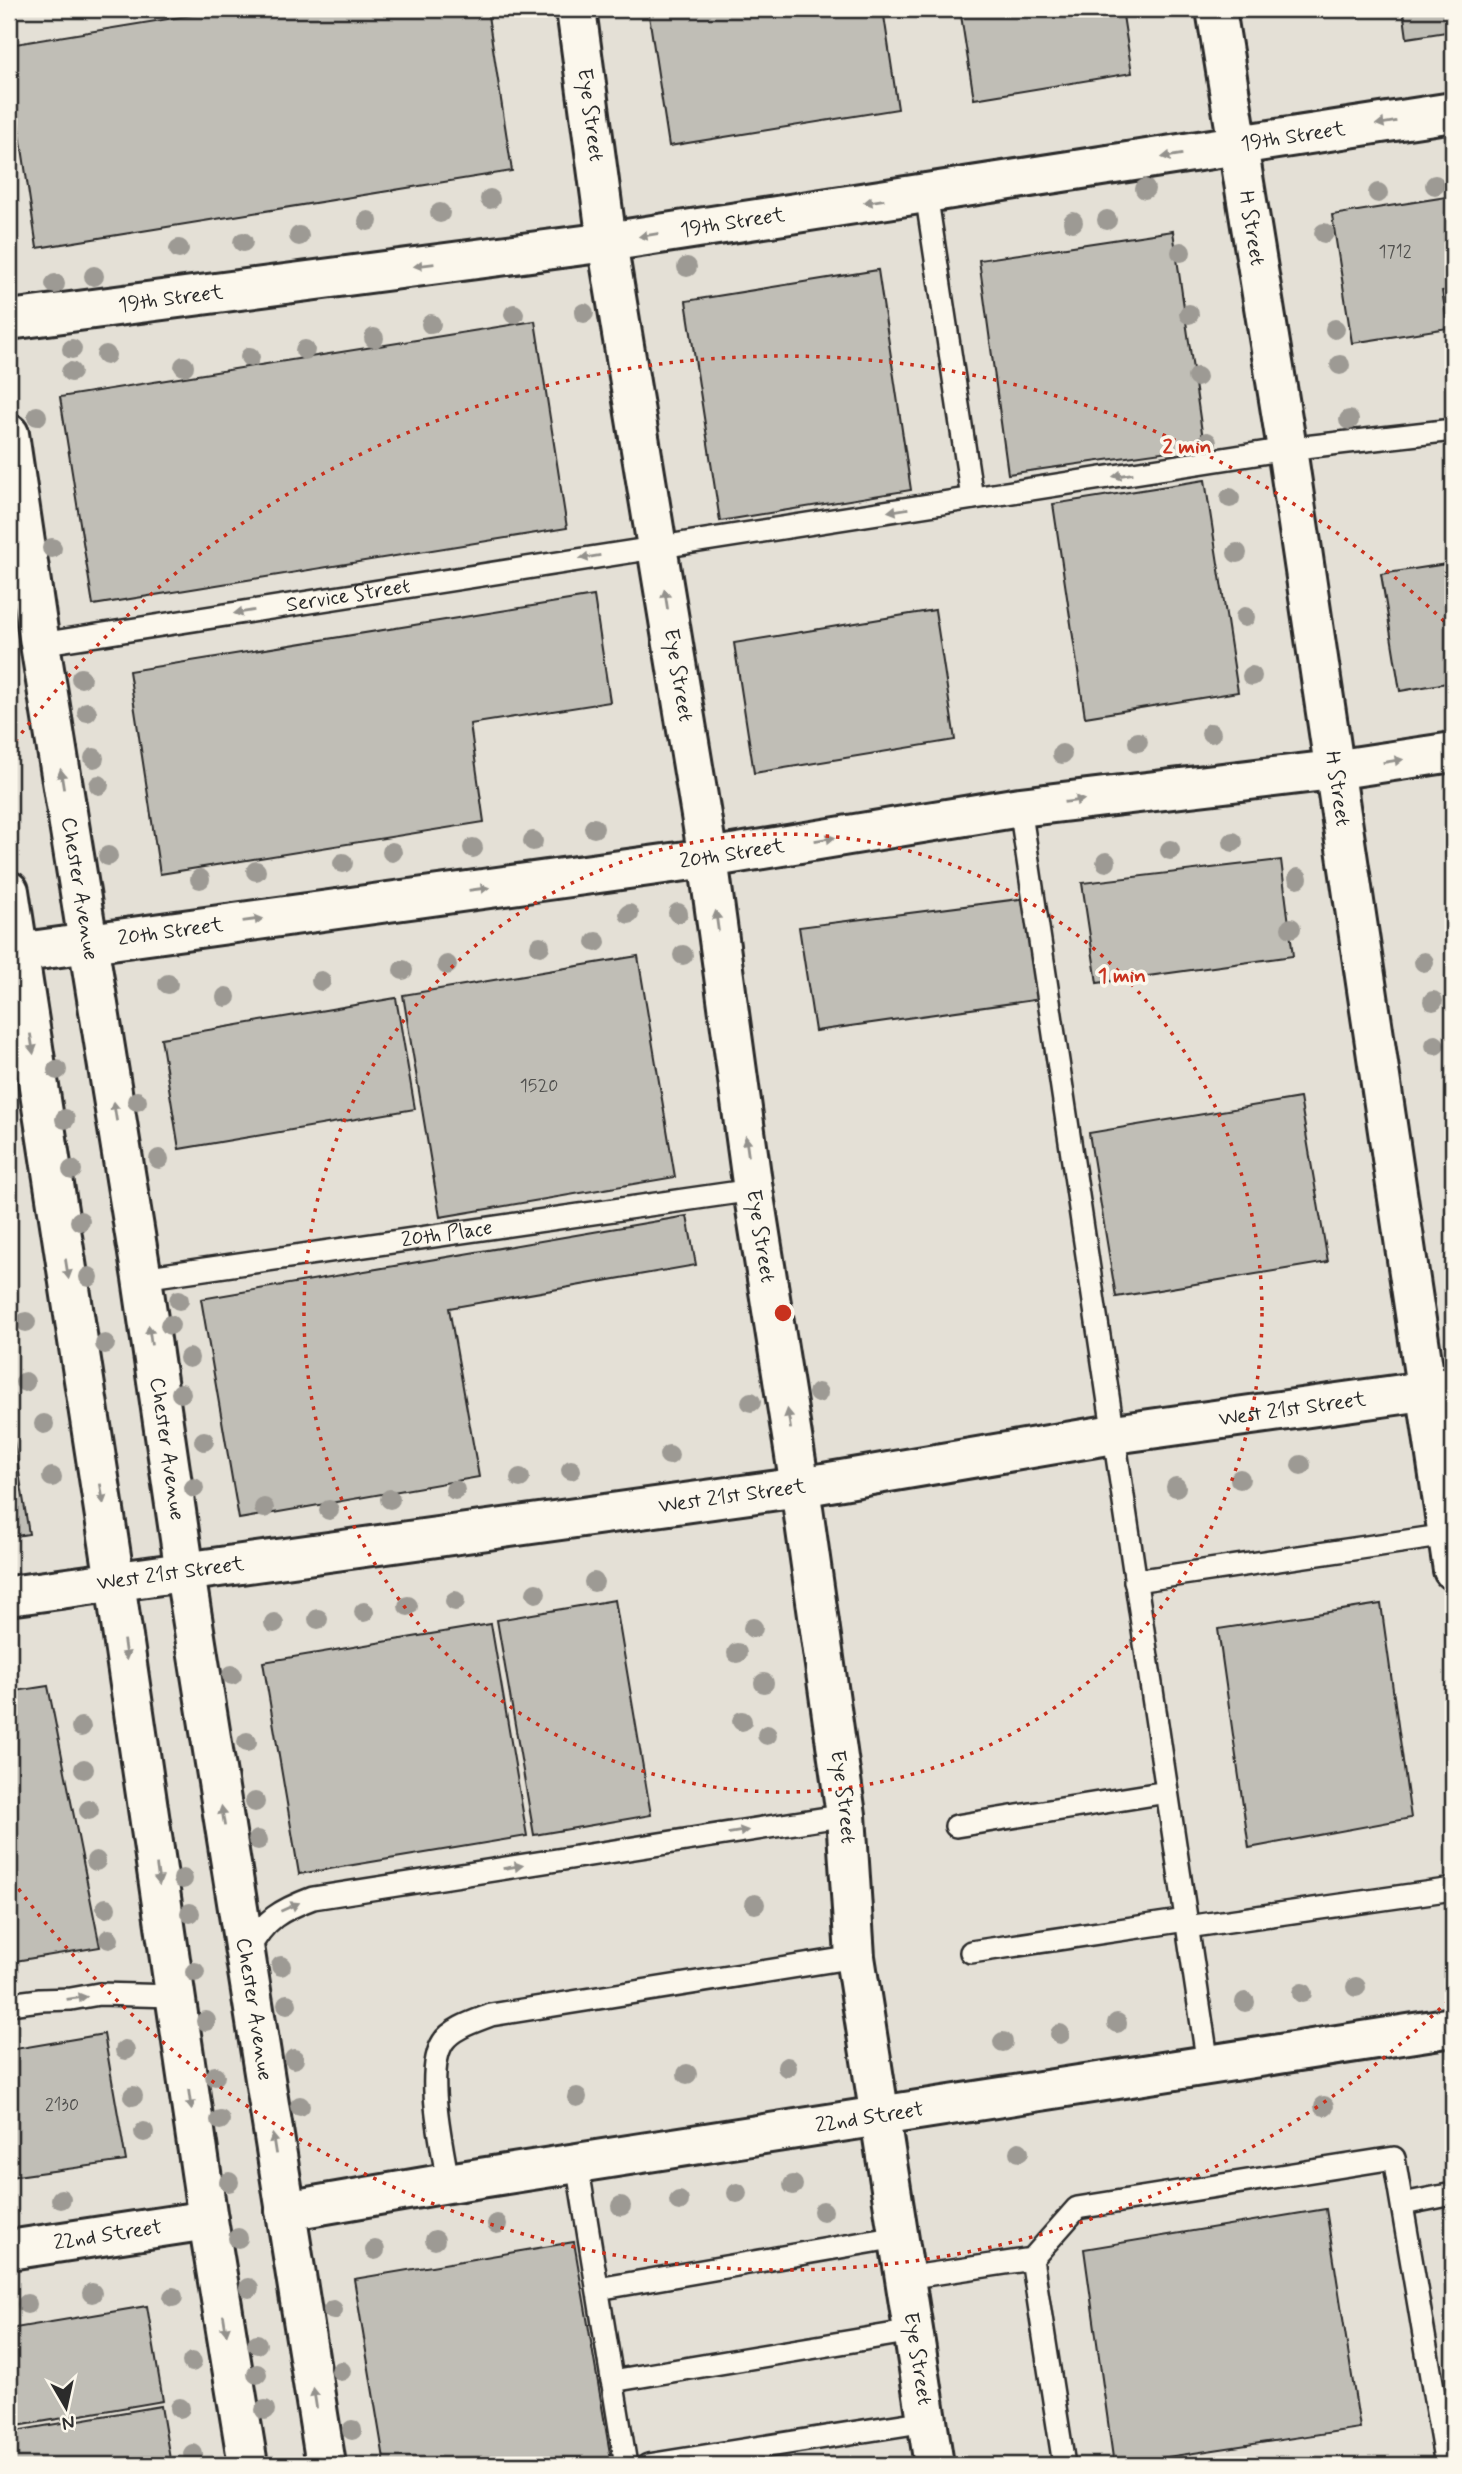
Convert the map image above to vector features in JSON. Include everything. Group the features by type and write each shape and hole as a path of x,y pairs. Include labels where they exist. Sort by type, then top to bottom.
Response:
{"street":[{"name":"Eye Street","path":"576,9 607,242 708,858 753,1190 800,1487 846,1815 855,1957 934,2465"},
{"name":"H Street","path":"1216,9 1287,449 1333,770 1440,1390 1451,1553"},
{"name":"19th Street","path":"9,320 607,242 1453,112"},
{"name":"Chester Avenue","path":"9,434 326,2465"},
{"name":"20th Street","path":"13,953 708,858 1020,807 1333,770 1453,751"},
{"path":"9,891 13,953 116,1582 208,2220 248,2465"},
{"name":"West 21st Street","path":"9,1596 800,1487 1114,1434 1440,1390"},
{"name":"22nd Street","path":"285,2211 448,2183 1453,2028"},
{"name":"22nd Street","path":"9,2250 208,2220"}],"lane":[{"path":"926,193 972,498"},
{"name":"Service Street","path":"40,644 1287,449 1453,430"},
{"path":"1020,807 1208,2065"},
{"name":"20th Place","path":"142,1278 753,1190"},
{"path":"1135,1581 1451,1553"},
{"path":"956,1826 1167,1792"},
{"path":"245,1956 257,1932 281,1910 313,1898 846,1815"},
{"path":"971,1952 1453,1889"},
{"path":"448,2183 435,2096 436,2065 444,2041 461,2028 491,2015 855,1957"},
{"path":"9,2004 99,1994 175,1996"},
{"path":"905,2278 1032,2259 1077,2208 1394,2158 1446,2465"},
{"path":"577,2163 626,2465"},
{"path":"1403,2204 1453,2194"},
{"path":"598,2289 898,2237"},
{"path":"1032,2259 1064,2465"},
{"path":"612,2381 913,2331"},
{"path":"648,2465 927,2421"}],"shaded area":[{"path":"9,9 1453,9 1453,2465 9,2465"}],"building":[{"path":"229,9 487,9 512,171 37,248 9,61 9,45"},
{"path":"648,9 883,9 898,109 669,146"},
{"path":"960,9 1122,9 1132,73 974,99"},
{"path":"1403,9 1453,9 1453,31 1407,38"},
{"path":"1453,196 1453,289 1442,291 1448,328 1352,343 1332,215"},
{"path":"1173,231 1204,446 1008,474 979,260"},
{"path":"878,270 911,490 720,521 686,301"},
{"path":"535,321 567,528 93,605 60,397"},
{"path":"1205,480 1238,692 1085,717 1053,504"},
{"path":"1453,563 1453,682 1400,691 1381,574"},
{"path":"594,596 610,702 470,724 484,822 160,874 129,671"},
{"path":"935,610 955,740 754,773 734,643"},
{"path":"1281,860 1293,956 1097,983 1082,883"},
{"path":"1027,898 1041,999 815,1031 799,927"},
{"path":"638,956 675,1177 440,1217 403,995"},
{"path":"396,998 415,1109 179,1149 161,1038"},
{"path":"1300,1098 1328,1262 1116,1297 1089,1133"},
{"path":"687,1216 696,1265 449,1308 479,1477 239,1519 201,1299"},
{"path":"9,1410 29,1534 9,1537"},
{"path":"615,1600 651,1815 534,1835 497,1620"},
{"path":"1381,1604 1411,1818 1249,1848 1218,1629"},
{"path":"491,1624 527,1836 299,1874 263,1662"},
{"path":"48,1686 100,1947 9,1962 9,1692"},
{"path":"104,2034 126,2161 9,2177 9,2050"},
{"path":"1326,2209 1360,2428 1114,2465 1084,2249"},
{"path":"574,2242 612,2465 385,2465 354,2279"},
{"path":"147,2306 163,2401 17,2426 9,2375 9,2329"},
{"path":"161,2406 171,2465 9,2465 9,2432"}]}
